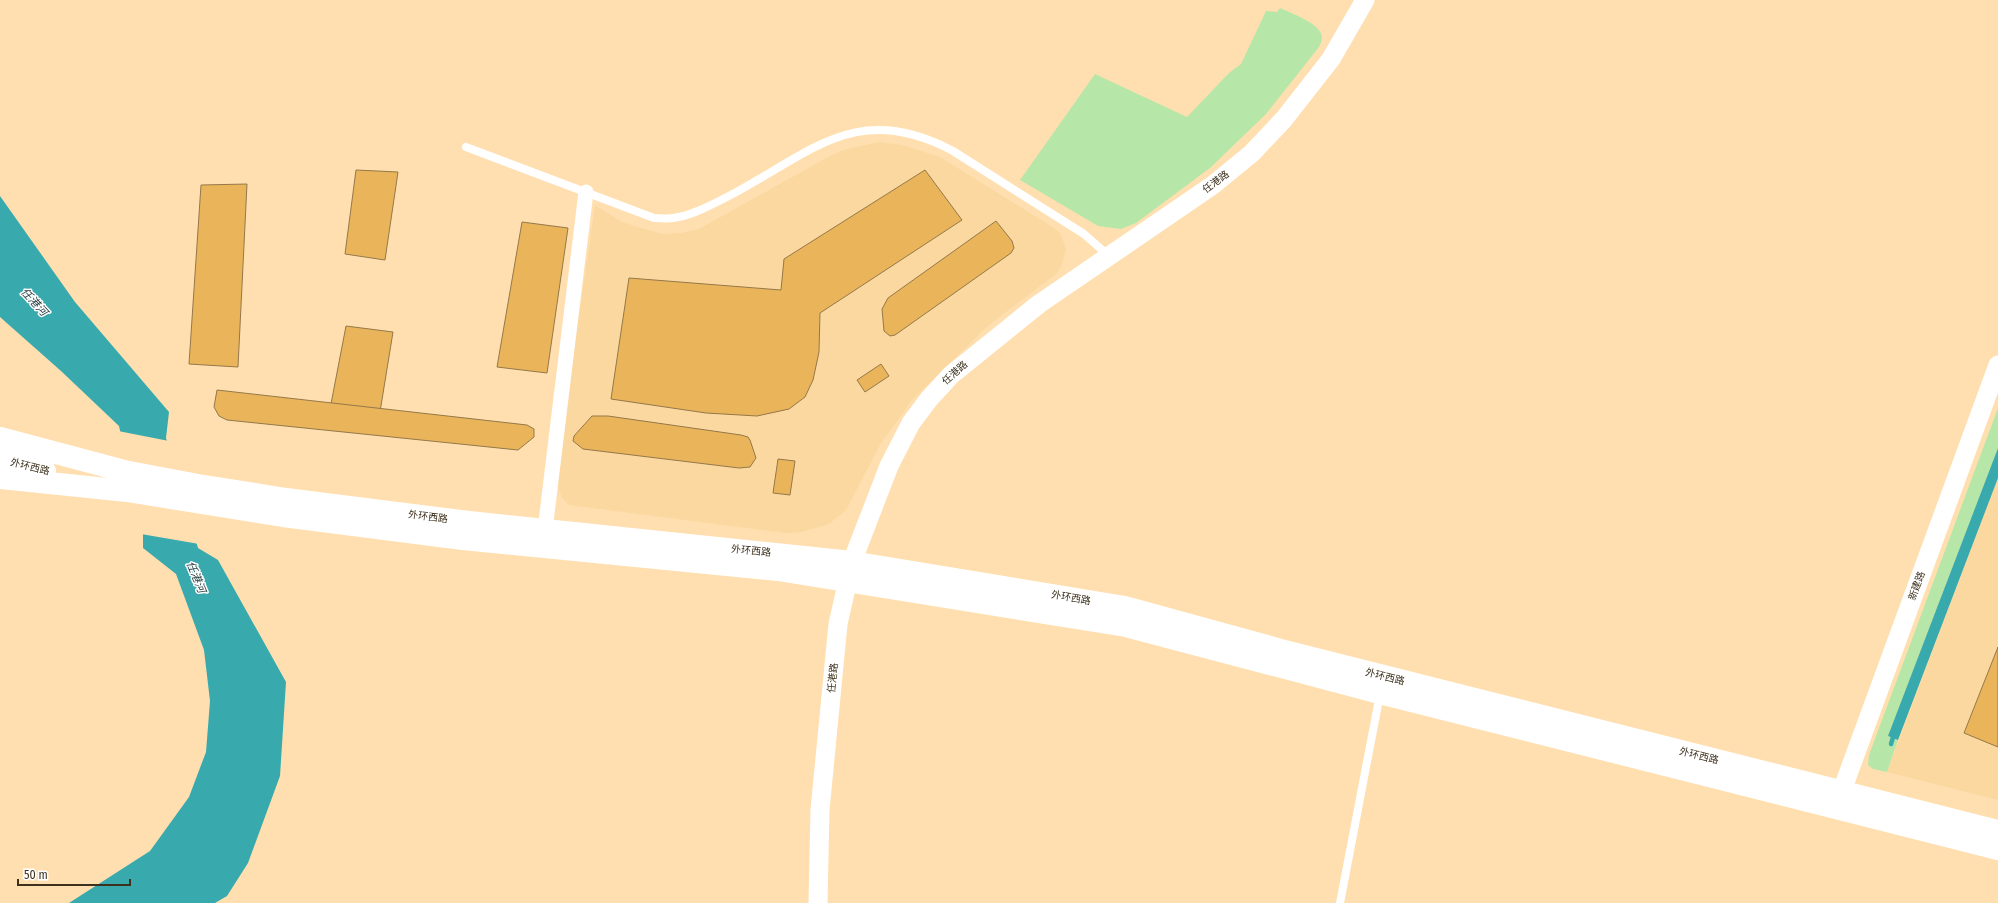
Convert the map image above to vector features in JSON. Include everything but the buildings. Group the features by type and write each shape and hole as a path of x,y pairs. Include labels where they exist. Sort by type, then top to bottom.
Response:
{"main road":[{"name":"外环西路","path":"0,438 125,481 207,505 464,539 778,570 849,571 1126,626 1380,693 1839,800 1998,831"},
{"name":"外环西路","path":"1,466 125,481 198,485 301,501 545,530 1125,607 1839,800 1998,849"}],"street":[{"name":"任港路","path":"818,903 820,810 838,624 849,571 889,466 911,423 929,399 951,375 1039,304 1214,185 1252,153 1284,119 1331,59 1366,0"},
{"path":"545,530 586,192"},
{"name":"新建路","path":"1839,800 1998,365"}],"lane":[{"path":"466,147 654,218 673,218 712,205 826,141 848,132 896,130 922,136 953,151 1084,234 1109,256"},
{"path":"1340,903 1380,693"}],"shaded area":[{"path":"879,142 902,145 940,157 1051,226 1060,233 1066,249 1061,267 1056,274 989,325 912,400 880,445 846,510 829,524 801,532 786,533 569,505 562,498 557,485 557,467 595,205 622,222 663,234 681,233 699,229 843,150"},
{"path":"1998,478 1998,800 1887,772"}],"green space":[{"path":"1280,8 1305,20 1317,28 1321,33 1322,38 1319,47 1266,114 1210,168 1136,223 1121,229 1098,226 1020,180 1095,74 1187,117 1229,73 1241,64 1266,11 1277,12"},
{"path":"1998,408 1998,448 1888,736 1898,740 1887,772 1873,769 1868,765 1869,755"}],"water":[{"name":"任港河","path":"0,196 75,302 169,412 166,438 198,548 218,560 286,682 280,776 248,863 227,896 215,903 69,903 150,851 189,797 206,752 210,701 204,650 176,574 143,548 143,535 119,426 61,371 0,317"},
{"path":"1998,448 1998,478 1898,740 1888,736"}],"pier":[{"path":"118,431 169,441 199,544 141,534"}],"waterway":[{"path":"1891,744 1894,734"}]}
